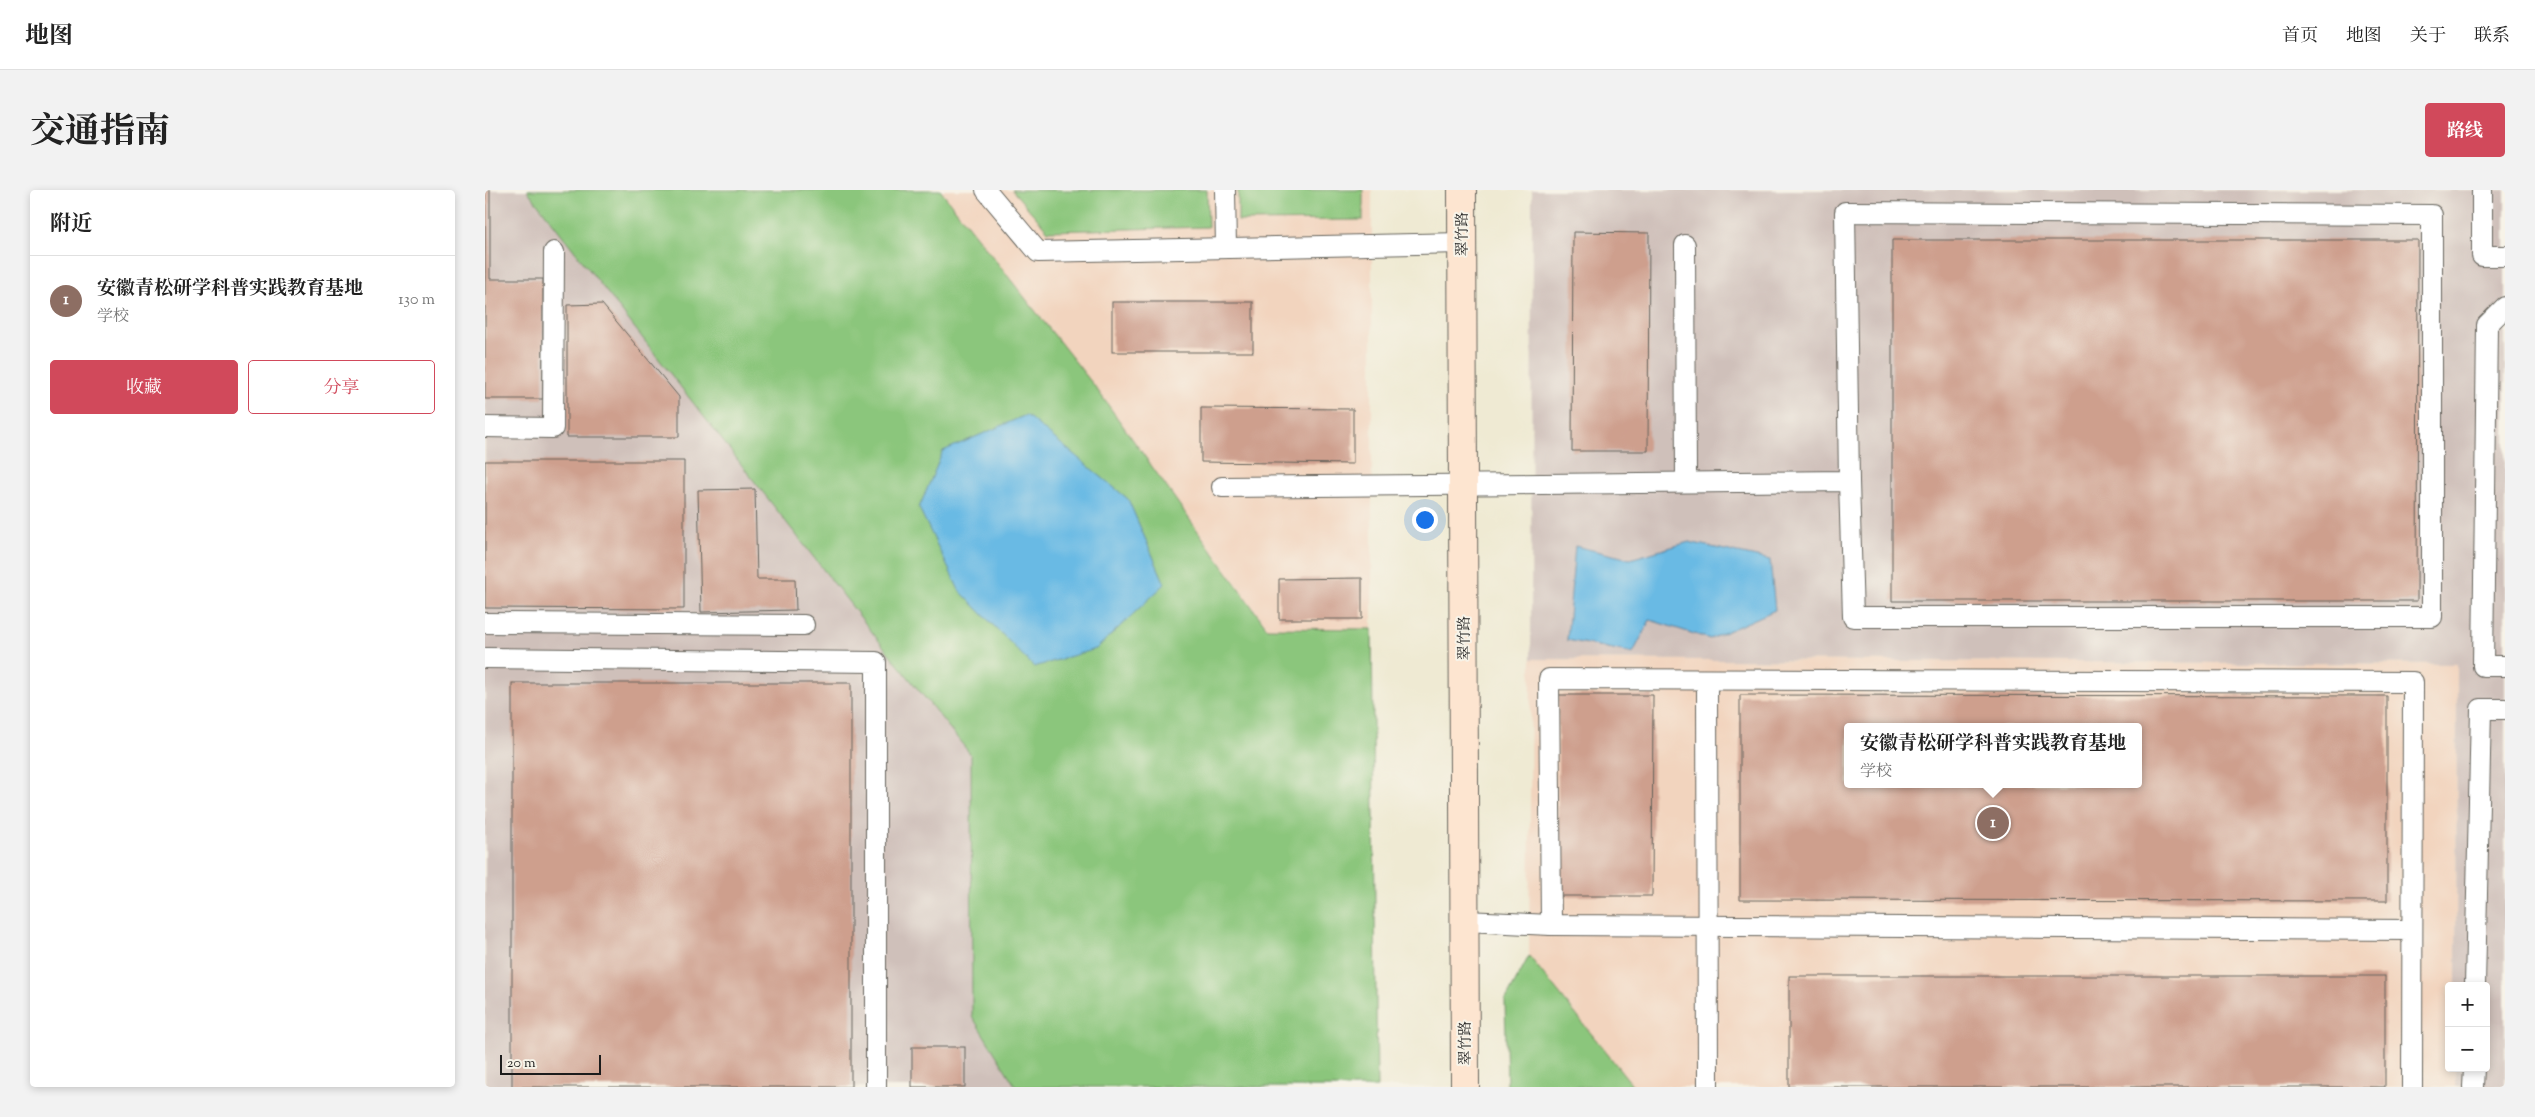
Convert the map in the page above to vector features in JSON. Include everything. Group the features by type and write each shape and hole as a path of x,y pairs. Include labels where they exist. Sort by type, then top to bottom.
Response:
{"street":[{"name":"翠竹路","path":"1462,190 1465,1087"}],"lane":[{"path":"986,190 1038,252 1462,243"},
{"path":"1225,190 1225,248"},
{"path":"2483,190 2483,256 2505,256"},
{"path":"1845,212 2432,215 2432,618 1853,617 1849,481 1845,212"},
{"path":"1685,245 1686,482"},
{"path":"485,427 553,428 553,252"},
{"path":"2505,307 2487,325 2483,666 2505,666"},
{"path":"1222,486 1849,481"},
{"path":"485,622 805,625"},
{"path":"485,658 876,662 876,1087"},
{"path":"1551,925 1549,679 2413,682 2412,1087"},
{"path":"1707,680 1708,1087"},
{"path":"2475,982 2481,709 2505,709"},
{"path":"1465,921 1551,925 2412,930"},
{"path":"2473,1087 2474,1072"}],"shaded area":[{"path":"485,190 527,190 879,641 971,755 972,1016 1016,1087 485,1087"},
{"path":"940,190 1372,190 1372,629 1268,628 1096,388"},
{"path":"1532,190 2505,190 2505,1087 2455,1087 2455,1072 2490,1072 2490,982 2456,982 2457,664 1531,659"},
{"path":"1531,659 2457,664 2456,982 2445,982 2445,1072 2455,1072 2455,1087 1634,1087 1529,956"}],"green space":[{"path":"527,190 940,190 1096,388 1267,628 1372,629 1377,1087 1016,1087 972,1016 971,755 879,641"},
{"path":"1012,190 1207,190 1208,227 1048,231"},
{"path":"1238,190 1363,190 1363,220 1238,221"},
{"path":"1529,956 1634,1087 1507,1087 1505,1001"}],"water":[{"path":"1026,415 1128,499 1165,584 1096,649 1034,667 959,590 919,508 943,451"},
{"path":"1689,542 1770,560 1775,610 1710,639 1650,620 1633,653 1567,640 1575,546 1630,559"}],"building":[{"path":"485,190 490,190 490,279 543,279 543,399 485,399"},
{"path":"1573,232 1649,233 1648,451 1572,451"},
{"path":"1892,240 2418,240 2417,601 1892,601"},
{"path":"1112,302 1253,302 1253,352 1112,352"},
{"path":"602,304 679,397 679,437 567,437 567,305"},
{"path":"1201,408 1353,409 1353,464 1201,462"},
{"path":"485,461 684,461 684,609 485,608"},
{"path":"755,489 757,579 795,579 796,610 701,612 698,490"},
{"path":"1362,578 1362,619 1279,619 1279,579"},
{"path":"512,683 851,683 851,1087 512,1087"},
{"path":"1558,695 1653,695 1652,896 1558,896"},
{"path":"1740,695 2387,696 2387,901 1740,900"},
{"path":"1789,976 2385,976 2385,1087 1789,1087"},
{"path":"912,1047 965,1047 965,1087 912,1087"}],"place":[{"name":"安徽青松研学科普实践教育基地","path":"1993,823"}]}
